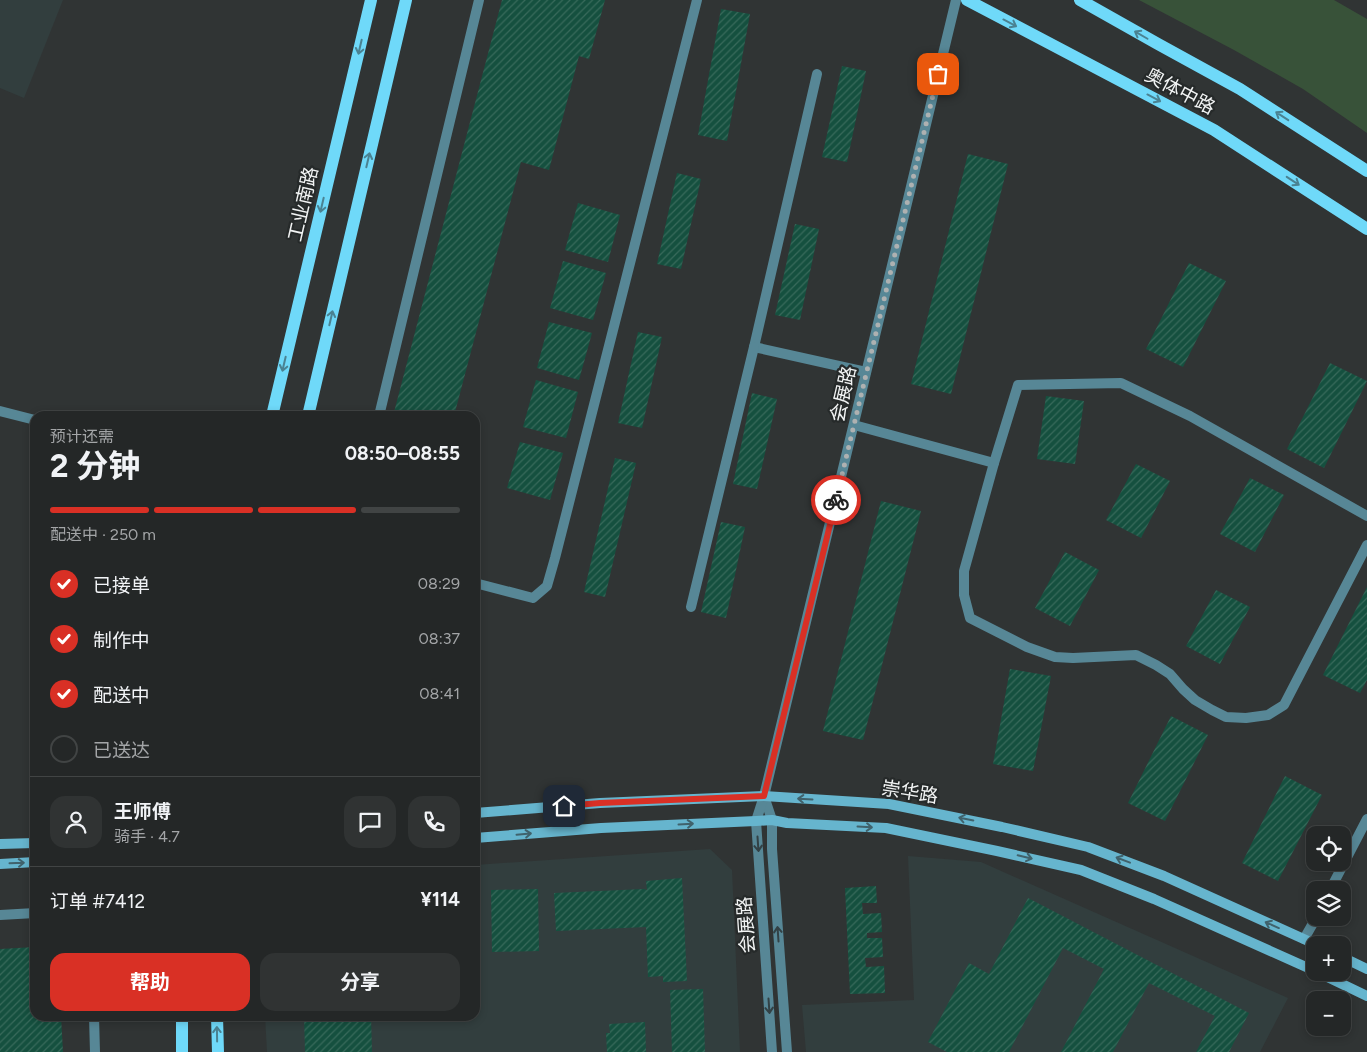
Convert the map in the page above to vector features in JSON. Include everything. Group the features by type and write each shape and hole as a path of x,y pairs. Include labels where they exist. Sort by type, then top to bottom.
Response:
{"main road":[{"name":"工业南路","path":"273,411 371,0"},
{"path":"309,411 406,0"},
{"name":"奥体中路","path":"967,0 1214,130 1367,229"},
{"name":"奥体中路","path":"1080,0 1240,89 1367,171"},
{"name":"崇华路","path":"480,813 600,803 764,796 889,804 1088,846 1164,876 1304,939"},
{"path":"480,838 601,828 772,820 787,823 886,828 1081,870 1154,899 1306,967"},
{"path":"0,844 30,842"},
{"path":"0,864 30,862"},
{"path":"1351,961 1367,969"},
{"path":"1335,981 1367,996"},
{"path":"182,1021 182,1052"},
{"path":"217,1021 218,1052"}],"street":[{"path":"380,411 479,0"},
{"path":"480,584 533,598 547,586 697,0"},
{"name":"会展路","path":"772,1052 756,821 764,796 956,0"},
{"path":"691,607 754,348 817,74"},
{"path":"754,348 866,372"},
{"path":"1367,516 1190,416 1121,383 1018,385 964,571 964,596 970,618 1027,647 1055,657 1136,655 1170,674 1183,689 1212,710 1226,716 1246,718 1268,715 1284,705 1363,563 1367,545"},
{"path":"0,411 30,419"},
{"path":"854,425 994,463"},
{"name":"会展路","path":"764,796 772,820 772,849 787,1052"},
{"path":"1335,881 1367,819"},
{"path":"0,916 30,913"},
{"path":"1304,939 1311,926"},
{"path":"94,1021 95,1052"}],"shaded area":[{"path":"0,0 63,0 24,98 0,88"},
{"path":"710,849 732,870 740,1052 267,1052 265,1021 480,1021 480,865"},
{"path":"908,856 981,862 1288,998 1260,1052 806,1052 802,1005 914,1000"}],"green space":[{"path":"1139,0 1334,0 1367,19 1367,133 1303,89"}],"building":[{"path":"502,0 605,0 589,59 579,56 549,170 521,162 455,411 394,411"},
{"path":"721,9 750,14 727,141 698,135"},
{"path":"842,66 866,71 847,162 822,157"},
{"path":"968,154 1008,164 951,394 911,384"},
{"path":"677,173 701,179 681,269 657,264"},
{"path":"578,203 620,215 608,262 565,250"},
{"path":"795,224 819,229 800,320 775,315"},
{"path":"563,261 606,273 593,320 550,308"},
{"path":"1189,263 1226,281 1183,367 1146,349"},
{"path":"549,322 592,333 579,380 537,368"},
{"path":"638,332 662,337 642,428 618,423"},
{"path":"1330,363 1367,381 1324,468 1287,449"},
{"path":"536,380 578,392 566,438 523,427"},
{"path":"752,393 777,399 757,489 733,484"},
{"path":"1046,396 1084,401 1075,464 1037,459"},
{"path":"520,442 563,453 550,500 507,488"},
{"path":"615,458 636,463 605,597 584,592"},
{"path":"1136,464 1170,481 1141,538 1106,520"},
{"path":"1250,478 1284,495 1255,552 1220,534"},
{"path":"881,501 921,511 863,740 823,731"},
{"path":"721,522 745,527 726,618 701,612"},
{"path":"1065,552 1099,570 1070,626 1035,608"},
{"path":"1367,587 1367,680 1360,693 1323,675"},
{"path":"1216,590 1250,607 1220,664 1186,646"},
{"path":"1010,669 1051,676 1033,771 993,764"},
{"path":"1171,716 1208,735 1165,821 1128,803"},
{"path":"1285,776 1322,795 1278,881 1242,863"},
{"path":"682,878 687,981 663,982 663,976 648,977 646,927 556,931 554,893 647,890 646,881"},
{"path":"876,886 877,903 862,903 863,914 881,913 882,932 867,933 867,938 882,938 883,957 865,958 866,967 884,966 885,993 850,994 845,888"},
{"path":"538,889 539,951 492,952 491,890"},
{"path":"1028,898 1249,1013 1229,1052 1196,1052 1215,1016 1149,983 1113,1052 1061,1052 1104,969 1063,948 1009,1052 947,1052 928,1042 969,963 989,974"},
{"path":"30,947 30,1021 61,1021 63,1052 0,1052 0,949"},
{"path":"703,989 705,1052 672,1052 670,990"},
{"path":"304,1021 371,1021 372,1052 305,1052"},
{"path":"645,1022 646,1052 607,1052 606,1033 610,1033 609,1024"}],"way so far":[{"path":"836,500 938,74"}],"route":[{"path":"564,806 764,796 836,500"}]}
